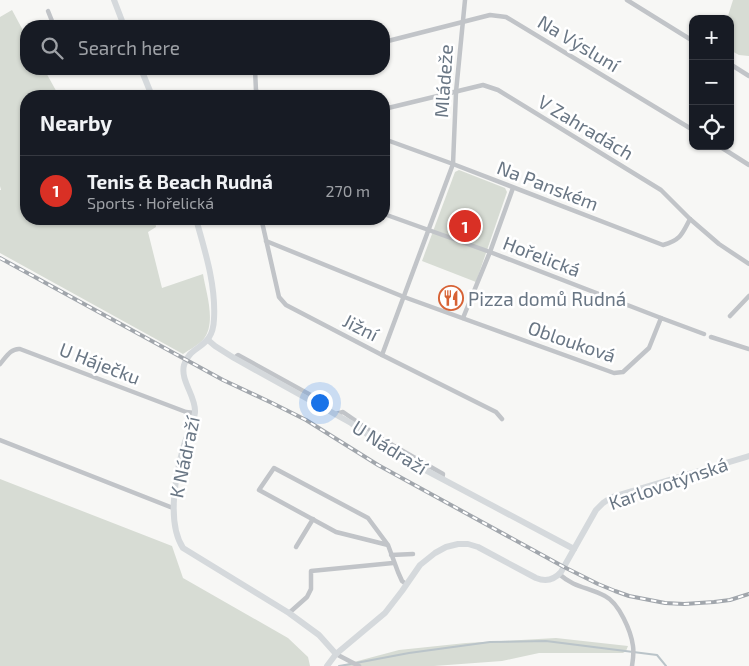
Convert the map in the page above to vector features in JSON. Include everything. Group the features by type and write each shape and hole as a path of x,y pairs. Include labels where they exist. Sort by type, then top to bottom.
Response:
{"street":[{"path":"114,0 122,20"},
{"name":"Mládeže","path":"382,355 453,164 456,92 465,0"},
{"path":"627,0 689,39"},
{"path":"48,11 52,20"},
{"name":"Na Výsluní","path":"390,40 490,15 506,17 689,128"},
{"path":"734,67 749,76"},
{"path":"143,75 150,90"},
{"path":"255,75 256,90"},
{"name":"V Zahradách","path":"390,108 483,85 498,90 662,190 690,219 719,244 749,264"},
{"name":"Na Panském","path":"390,141 663,245 675,242 690,219"},
{"path":"725,150 749,165"},
{"path":"463,318 490,252 513,188"},
{"name":"Hořelická","path":"390,216 490,252 661,318"},
{"path":"198,225 212,282 214,321 212,333 208,340"},
{"name":"Jižní","path":"263,225 279,297 286,305 496,412 502,419"},
{"name":"Oblouková","path":"266,241 404,297 614,373 623,372 649,348 661,318"},
{"path":"730,316 749,296"},
{"path":"661,318 704,334"},
{"path":"711,337 749,349"},
{"name":"U Nádraží","path":"208,340 234,358 360,428 399,456 574,549"},
{"name":"K Nádraží","path":"208,340 189,355 184,367 186,384 194,403 195,413 181,456 177,477 174,508 178,541 183,548 289,613 319,635 336,654"},
{"name":"U Háječku","path":"0,364 12,351 20,349 186,412 195,413"},
{"path":"0,440 174,508"},
{"name":"Karlovotýnská","path":"559,574 596,510 612,497 749,456"},
{"path":"388,545 336,532 260,490 274,468 368,518 388,545 394,563 406,584"},
{"path":"296,547 313,519"},
{"path":"327,666 336,654 385,613 420,565 434,553 458,544 468,544 540,580 552,579 559,574 577,586 597,592 613,601 630,632 633,647 632,666"},
{"path":"391,555 412,554"},
{"path":"289,613 307,597 311,589 311,572 394,563"},
{"path":"336,654 359,666"}],"shaded area":[{"path":"733,0 749,0 749,56 734,52 734,15 728,15"},
{"path":"12,10 20,25 20,75 47,75 56,90 20,90 20,225 156,225 156,227 148,232 162,288 203,274 210,317 207,333 203,340 183,354 0,253 0,17"},
{"path":"459,170 505,188 507,192 476,282 422,261 455,172"},
{"path":"0,479 172,546 183,578 288,638 308,657 310,666 0,666"},
{"path":"556,638 628,646 623,653 539,653 502,661 434,666 339,666 399,650 466,643"}],"waterway":[{"path":"356,663 409,653 490,642 546,641 657,655 666,666"},
{"path":"339,666 351,664"}],"railway":[{"path":"0,258 223,380 306,420 378,465 598,584 629,596 665,603 714,602 730,600 749,594"}],"place":[{"name":"Tenis & Beach Rudná","path":"465,226"},
{"name":"Pizza domů Rudná","path":"451,298"}]}
